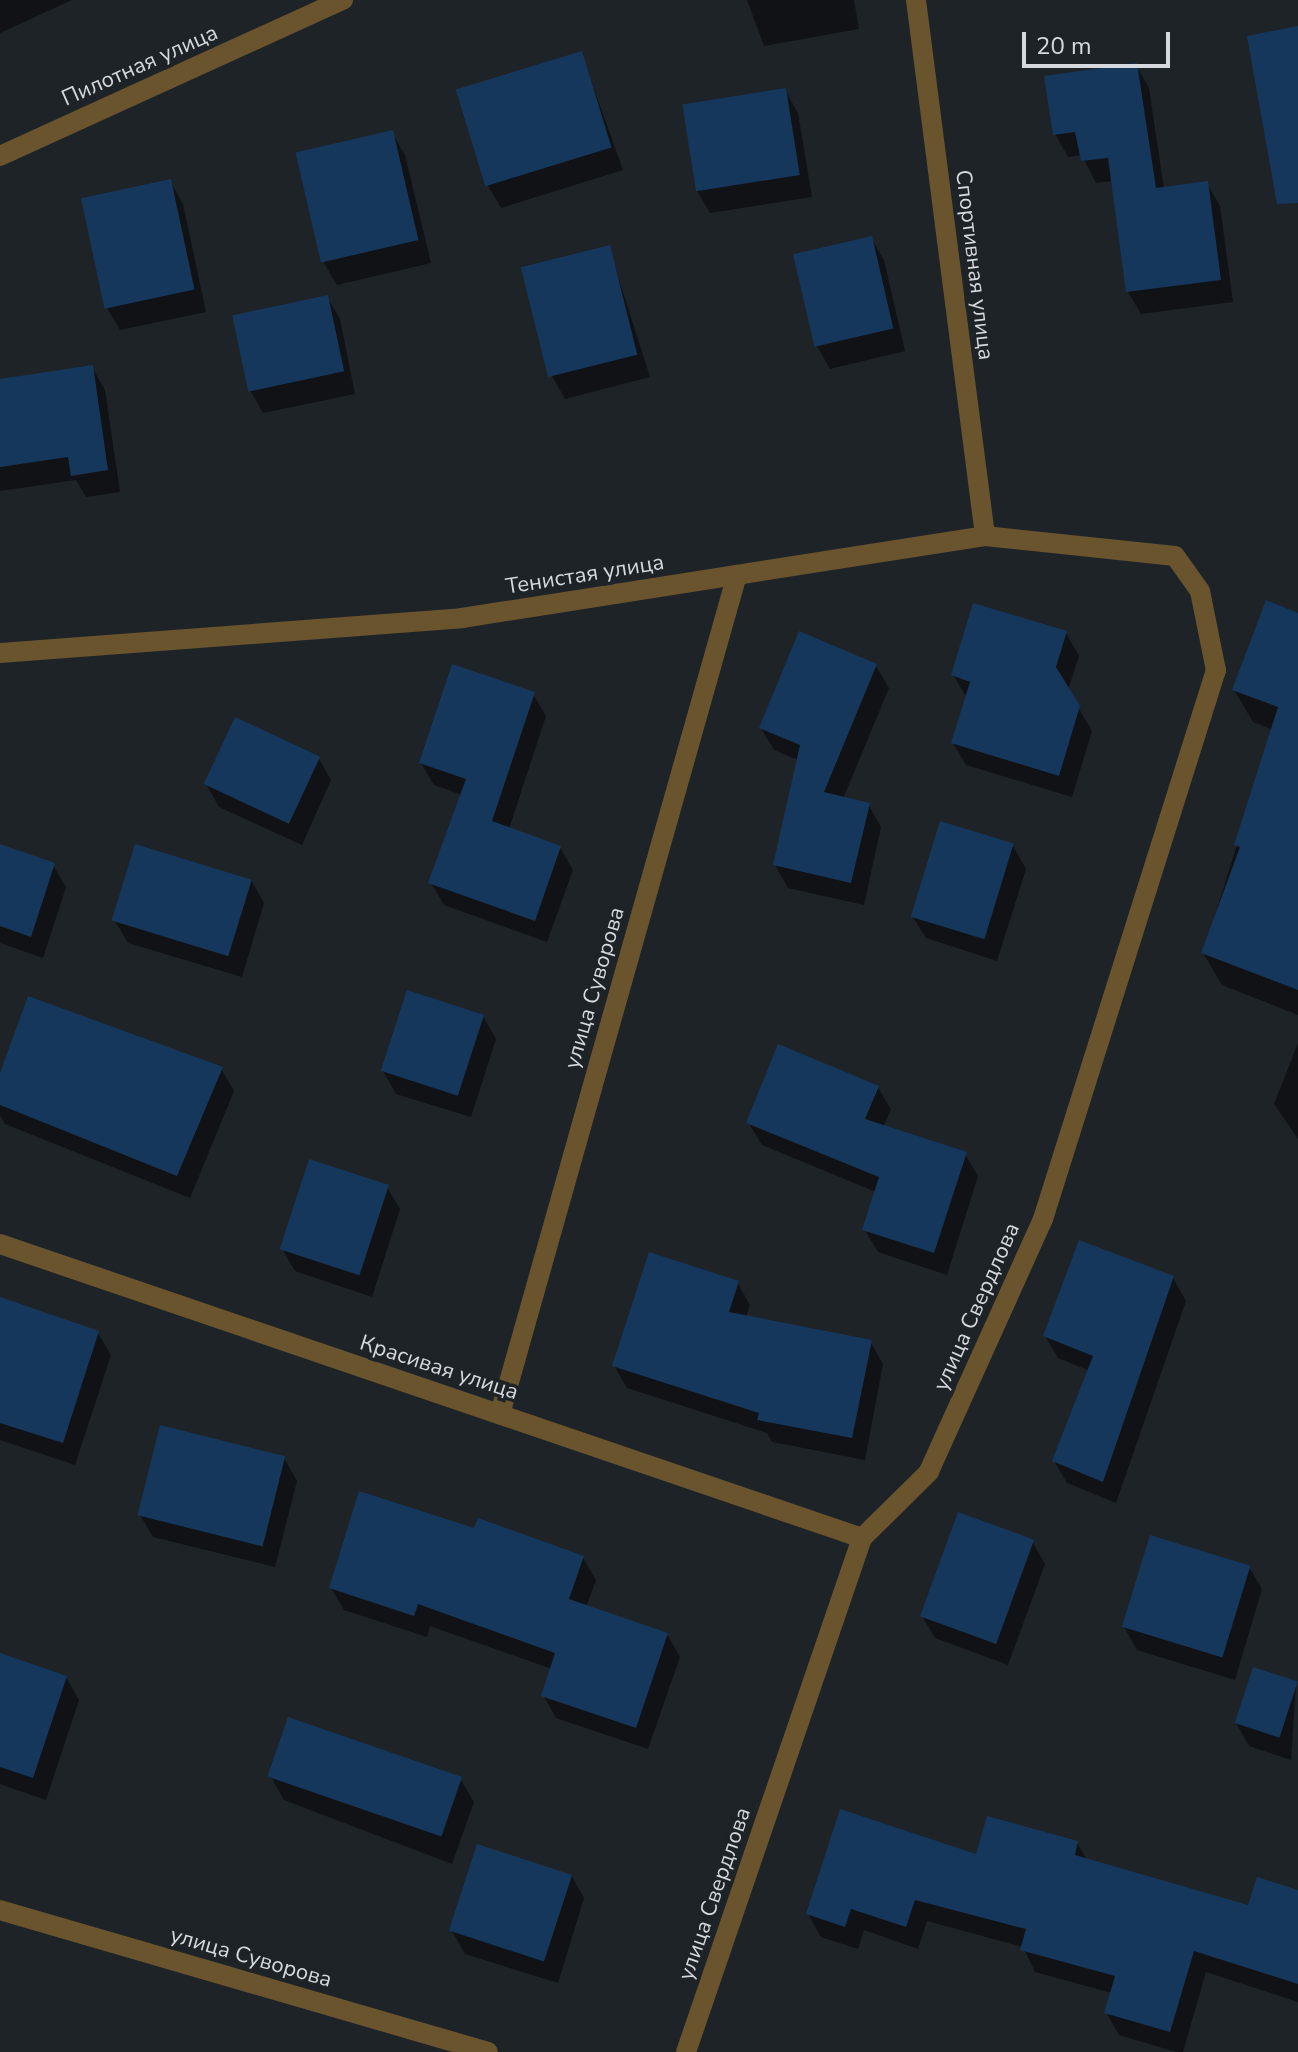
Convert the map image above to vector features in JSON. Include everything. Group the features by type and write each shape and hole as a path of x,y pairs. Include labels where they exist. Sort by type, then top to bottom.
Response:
{"street":[{"name":"Пилотная улица","path":"0,156 343,0"},
{"name":"Спортивная улица","path":"916,0 985,536"},
{"name":"Тенистая улица","path":"0,653 462,618 985,536 1175,556"},
{"name":"улица Свердлова","path":"686,2052 862,1538 929,1472 1043,1219 1216,670 1200,591 1175,556"},
{"name":"улица Суворова","path":"500,1414 737,575"},
{"name":"Красивая улица","path":"0,1244 862,1538"},
{"name":"улица Суворова","path":"0,1910 488,2052"}],"building":[{"path":"1298,26 1298,203 1277,204 1247,36"},
{"path":"582,51 612,148 485,186 456,90"},
{"path":"1137,63 1156,188 1208,181 1221,280 1126,292 1108,158 1081,161 1075,132 1053,135 1044,76"},
{"path":"786,88 800,175 696,191 682,104"},
{"path":"393,130 418,240 321,263 296,152"},
{"path":"171,179 194,290 105,309 81,198"},
{"path":"872,236 893,329 814,347 793,254"},
{"path":"610,245 637,355 548,377 521,267"},
{"path":"328,295 344,371 248,392 232,315"},
{"path":"93,365 108,470 71,476 68,457 0,467 0,379"},
{"path":"1266,600 1298,613 1298,990 1201,953 1240,847 1234,845 1278,707 1232,690"},
{"path":"973,603 1067,631 1056,667 1080,706 1059,776 951,743 970,682 951,675"},
{"path":"799,631 877,664 824,792 870,803 851,883 773,865 800,745 759,728"},
{"path":"452,664 535,692 492,821 561,846 535,921 428,883 466,779 419,763"},
{"path":"235,717 320,757 289,824 204,784"},
{"path":"940,821 1014,844 984,939 911,917"},
{"path":"0,844 55,863 31,937 0,926"},
{"path":"135,844 252,880 228,956 112,921"},
{"path":"407,990 484,1015 458,1096 381,1071"},
{"path":"28,996 223,1067 177,1176 0,1105 0,1073"},
{"path":"778,1044 879,1086 865,1119 967,1152 934,1253 862,1230 879,1177 746,1123"},
{"path":"309,1159 389,1185 360,1275 280,1249"},
{"path":"1079,1240 1174,1276 1103,1482 1052,1461 1093,1356 1043,1336"},
{"path":"649,1252 739,1281 729,1312 872,1340 852,1438 757,1420 759,1413 612,1366"},
{"path":"0,1297 99,1331 63,1443 0,1423"},
{"path":"160,1425 285,1456 263,1546 138,1515"},
{"path":"359,1491 474,1528 478,1518 584,1556 569,1599 668,1633 636,1728 541,1696 555,1653 418,1604 414,1616 329,1588"},
{"path":"958,1512 1034,1540 996,1644 920,1616"},
{"path":"1150,1535 1250,1566 1222,1658 1122,1627"},
{"path":"0,1653 67,1676 33,1778 0,1767"},
{"path":"1253,1667 1298,1682 1279,1738 1235,1723"},
{"path":"288,1717 462,1777 441,1836 267,1777"},
{"path":"840,1809 976,1854 987,1816 1078,1841 1075,1855 1248,1905 1257,1877 1298,1890 1298,1984 1194,1951 1170,2032 1104,2013 1115,1976 1020,1950 1026,1929 915,1900 906,1927 851,1909 845,1927 806,1914"},
{"path":"477,1844 572,1875 544,1961 449,1931"}]}
